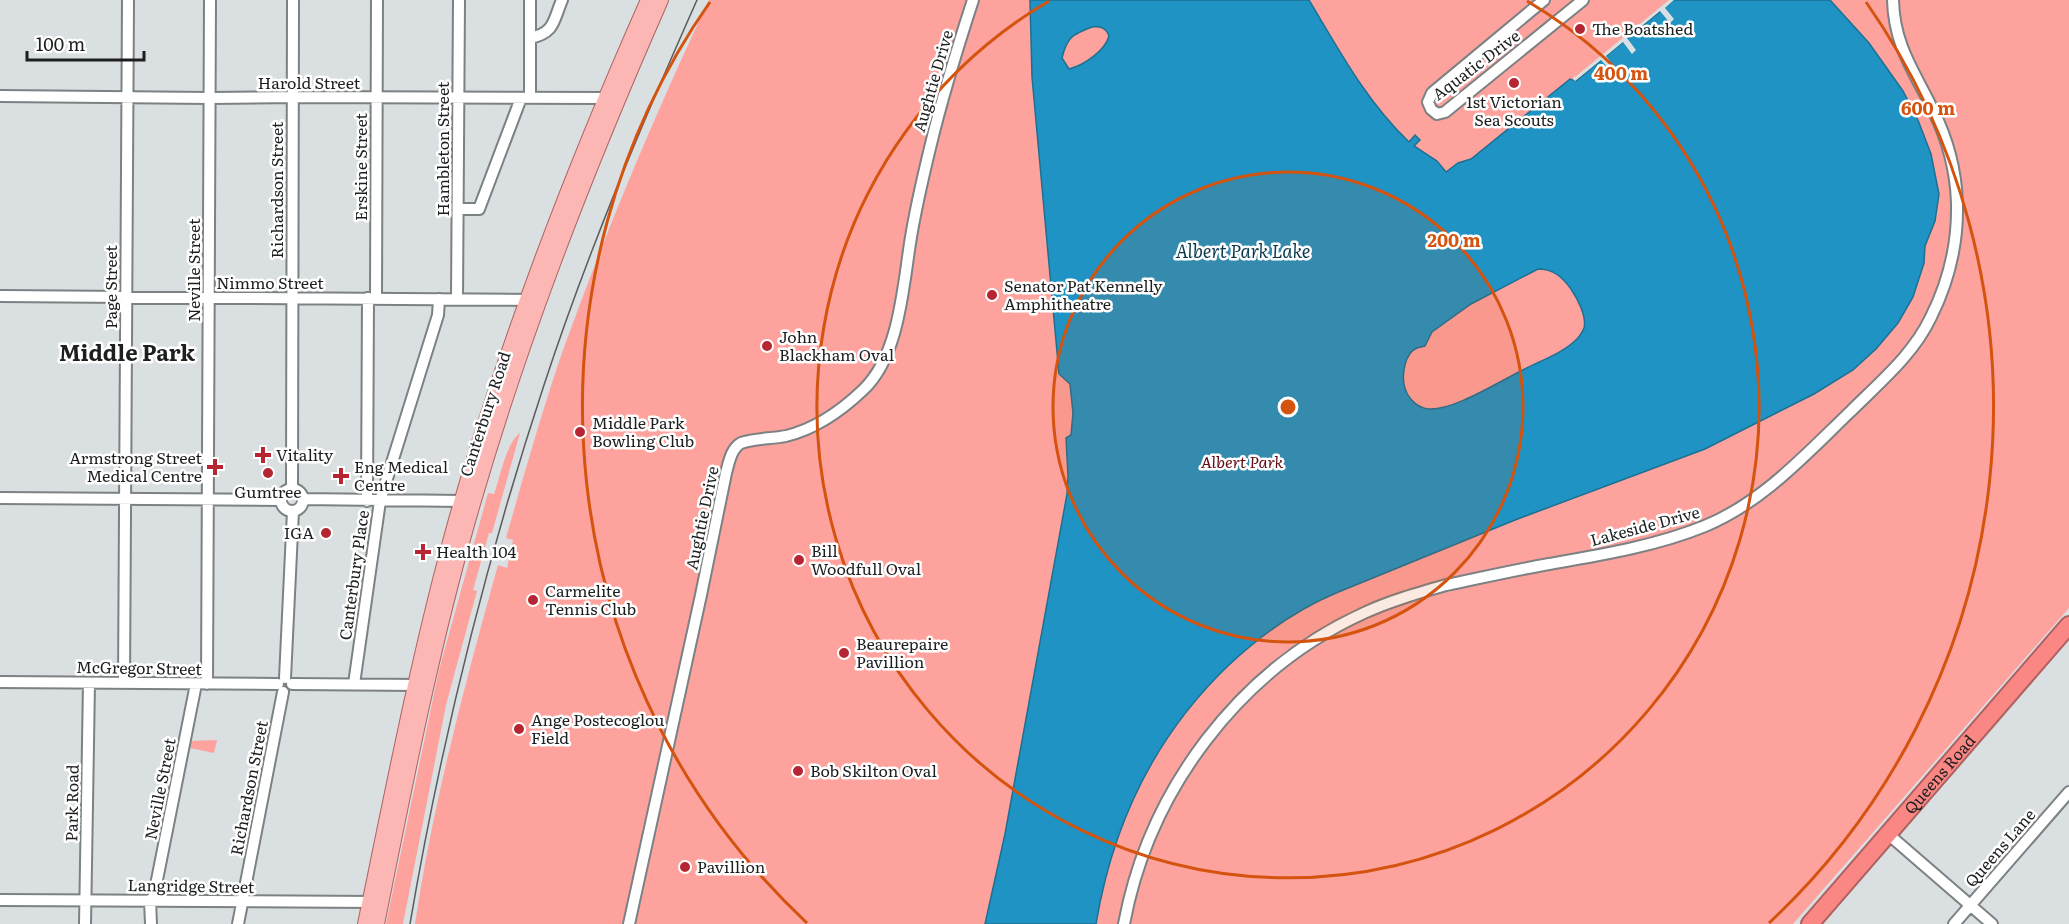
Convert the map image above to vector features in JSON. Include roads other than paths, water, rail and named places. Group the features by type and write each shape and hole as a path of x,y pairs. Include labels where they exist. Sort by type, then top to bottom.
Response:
{"highway":[{"name":"Queens Road","path":"1810,924 2069,625"}],"main road":[{"name":"Canterbury Road","path":"377,924 376,902 462,501 533,300 648,0"},
{"name":"Canterbury Road","path":"611,98 661,0"},
{"name":"Canterbury Road","path":"421,685 533,300"},
{"name":"Canterbury Road","path":"365,924 376,902"}],"street":[{"name":"Page Street","path":"124,683 128,0"},
{"name":"Neville Street","path":"151,924 152,900 202,684 208,499 210,0"},
{"name":"Richardson Street","path":"292,489 293,0"},
{"name":"Erskine Street","path":"367,501 377,0"},
{"name":"Hambleton Street","path":"457,299 459,0"},
{"path":"458,209 479,210 526,98 530,0"},
{"path":"530,38 542,36 547,32 562,0"},
{"name":"Aughtie Drive","path":"629,924 731,456 736,446 743,442 792,434 829,417 864,390 881,365 897,319 918,199 930,148 949,76 973,0"},
{"name":"Aquatic Drive","path":"1544,0 1432,93 1428,102 1434,112 1441,114 1445,112 1583,0"},
{"name":"Lakeside Drive","path":"1124,924 1135,876 1144,852 1165,805 1189,763 1237,703 1267,675 1303,648 1364,613 1446,585 1631,548 1679,535 1717,521 1746,504 1784,476 1905,358 1930,319 1943,291 1954,249 1957,203 1954,177 1944,136 1933,109 1903,54 1894,23 1893,0"},
{"name":"Harold Street","path":"0,96 611,98"},
{"name":"Nimmo Street","path":"0,296 533,300"},
{"name":"Canterbury Place","path":"354,684 380,501 438,315 439,299"},
{"path":"280,500 283,493 292,489 303,499"},
{"path":"0,498 280,500"},
{"path":"280,500 285,509 293,511 299,508 303,499"},
{"path":"303,499 462,501"},
{"name":"Richardson Street","path":"238,924 284,685 293,511"},
{"name":"McGregor Street","path":"0,682 421,685"},
{"name":"Park Road","path":"86,924 89,683"},
{"name":"Queens Lane","path":"1954,924 2069,792"},
{"path":"1888,834 1992,924"},
{"name":"Langridge Street","path":"0,900 376,902"}],"water":[{"name":"Albert Park Lake","path":"1030,0 1309,0 1342,56 1379,110 1409,142 1415,135 1420,140 1414,146 1437,161 1446,172 1458,163 1471,159 1570,79 1576,81 1674,0 1830,0 1869,43 1903,91 1918,120 1931,154 1939,194 1935,221 1925,246 1924,263 1913,297 1898,323 1876,349 1853,370 1814,394 1705,449 1515,520 1336,593 1293,615 1254,643 1203,691 1159,751 1141,782 1126,816 1104,886 1096,924 985,924 1005,834 1067,494 1066,438 1071,435 1073,413 1070,384 1059,374 1032,77","holes":["1092,27 1105,29 1109,36 1107,42 1093,57 1069,69 1062,58 1066,45 1075,34","1538,269 1549,270 1561,277 1576,297 1585,323 1577,339 1557,353 1462,401 1428,409 1412,400 1403,380 1405,364 1410,354 1425,346 1432,332 1471,304"]}],"tram line":[{"path":"410,924 436,788 467,652 523,451 561,336 597,239 635,143 697,0"}],"place":[{"name":"The Boatshed","path":"1580,29"},
{"name":"1st Victorian Sea Scouts","path":"1514,83"},
{"name":"Senator Pat Kennelly Amphitheatre","path":"992,295"},
{"name":"John Blackham Oval","path":"767,346"},
{"name":"Middle Park Bowling Club","path":"580,432"},
{"name":"Vitality","path":"263,455"},
{"name":"Armstrong Street Medical Centre","path":"215,467"},
{"name":"Gumtree","path":"268,473"},
{"name":"Eng Medical Centre","path":"341,476"},
{"name":"IGA","path":"326,533"},
{"name":"Health 104","path":"423,552"},
{"name":"Bill Woodfull Oval","path":"799,560"},
{"name":"Carmelite Tennis Club","path":"533,600"},
{"name":"Beaurepaire Pavillion","path":"844,653"},
{"name":"Ange Postecoglou Field","path":"519,729"},
{"name":"Bob Skilton Oval","path":"798,771"},
{"name":"Pavillion","path":"685,867"}],"district":[{"name":"Middle Park","path":"127,353"}],"park label":[{"name":"Albert Park","path":"1242,462"}]}
